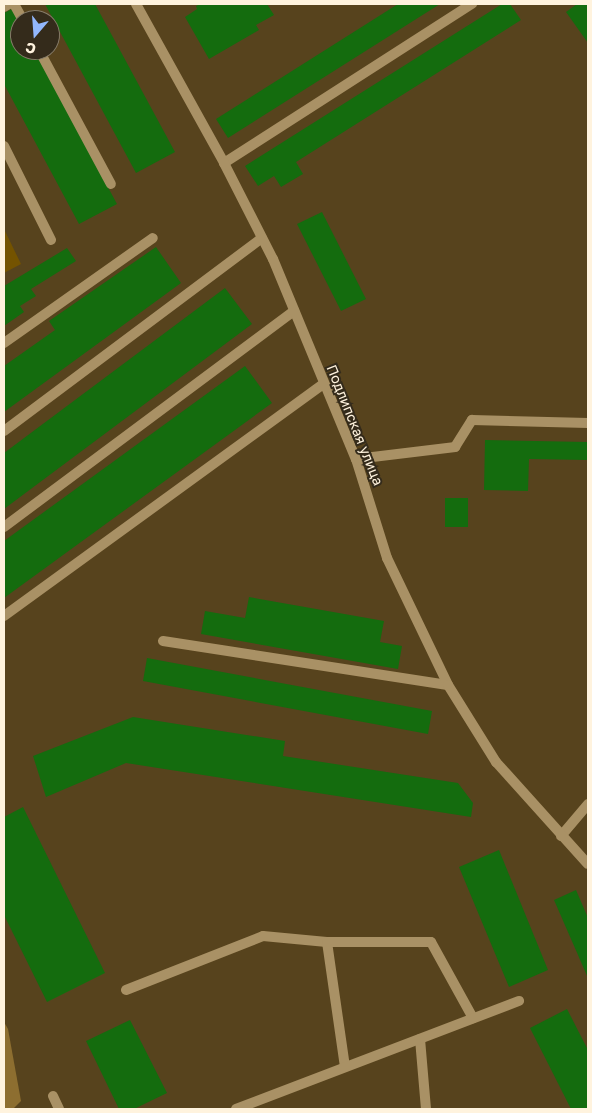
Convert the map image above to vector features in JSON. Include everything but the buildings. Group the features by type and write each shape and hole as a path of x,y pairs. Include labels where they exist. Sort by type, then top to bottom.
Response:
{"street":[{"path":"4,7 9,4"},
{"name":"Подлипская улица","path":"136,4 224,163 262,238 356,459 387,558 448,685 496,762 588,864"},
{"path":"224,163 472,4"},
{"path":"44,60 111,184"},
{"path":"4,146 51,240"},
{"path":"4,343 153,238"},
{"path":"4,431 262,238"},
{"path":"4,528 294,311"},
{"path":"4,616 323,384"},
{"path":"356,459 455,448 472,420 588,423"},
{"path":"163,640 448,685"},
{"path":"561,836 588,804"},
{"path":"126,990 263,936 327,942 431,942 473,1018"},
{"path":"327,942 345,1067"},
{"path":"236,1109 519,1001"},
{"path":"420,1039 426,1109"},
{"path":"53,1096 59,1109"}],"shaded area":[{"path":"4,229 21,264 4,273"},
{"path":"4,1022 8,1029 21,1101 13,1109 4,1109"}]}
